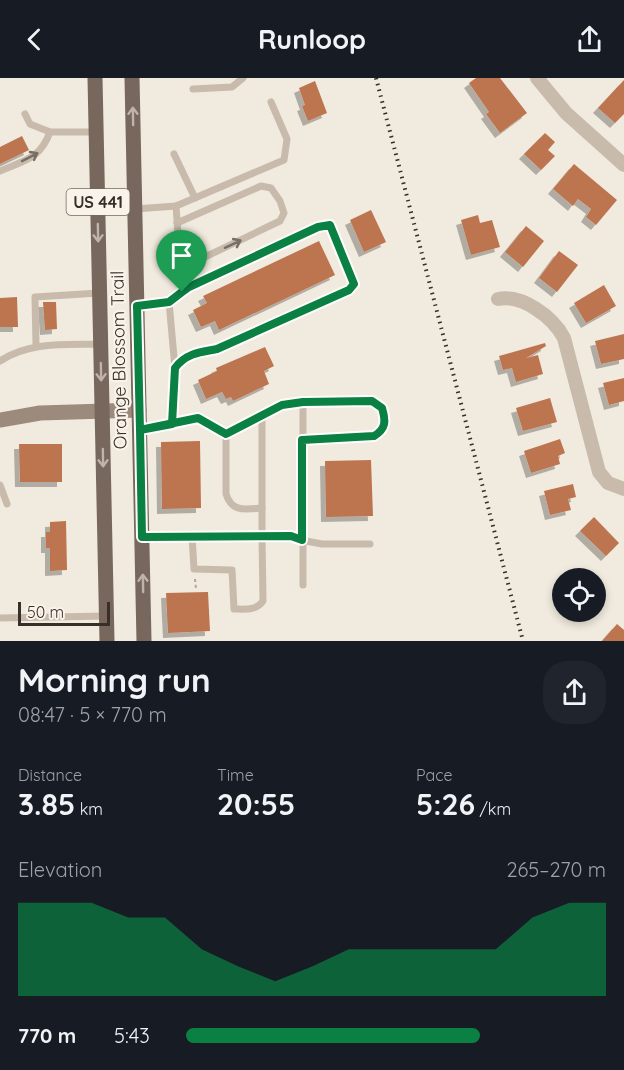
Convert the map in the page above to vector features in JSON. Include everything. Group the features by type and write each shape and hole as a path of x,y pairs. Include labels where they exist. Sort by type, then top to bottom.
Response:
{"main road":[{"name":"Orange Blossom Trail","path":"95,78 107,641"},
{"name":"Orange Blossom Trail","path":"131,80 144,641"}],"street":[{"path":"537,78 566,113 624,165"},
{"path":"498,299 507,297 528,304 560,330 599,472 608,483 624,489"},
{"path":"0,420 40,412 139,410"}],"lane":[{"path":"193,89 232,87 243,78"},
{"path":"135,209 176,206 284,160 286,139 272,102"},
{"path":"25,114 30,124 50,132 96,132"},
{"path":"0,171 38,154 46,144 50,132"},
{"path":"174,154 195,198"},
{"path":"177,223 261,186 271,188 280,201 284,213 280,221 180,269"},
{"path":"176,206 182,292"},
{"path":"137,306 169,302 189,287 324,225 330,225 354,284 341,295 238,340 217,349 185,357 175,368"},
{"path":"36,345 35,297 99,293"},
{"path":"169,302 175,368 172,424"},
{"path":"0,361 36,345 100,344"},
{"path":"226,434 282,405 303,402 372,401 382,408 385,425 374,436 302,440"},
{"path":"303,402 303,585"},
{"path":"192,536 194,569 232,570 232,607 234,609 253,609 263,601 262,414"},
{"path":"140,430 198,418 226,434"},
{"path":"226,434 228,501 239,509 262,508"},
{"path":"0,485 7,504"},
{"path":"142,537 291,536 322,544 370,544"},
{"path":"0,618 107,616"}],"path":[{"path":"195,576 196,589"}],"building":[{"path":"476,78 500,78 527,113 500,133 486,114 489,112 469,83"},
{"path":"624,80 624,114 615,123 598,108"},
{"path":"315,81 327,113 308,121 302,106 305,105 299,88"},
{"path":"545,133 555,142 548,150 555,156 541,170 524,154"},
{"path":"22,136 29,150 0,164 0,147"},
{"path":"574,164 617,200 596,225 586,217 591,209 578,199 573,206 553,189"},
{"path":"371,210 386,242 364,252 350,220"},
{"path":"478,215 480,223 492,220 500,247 471,255 461,220"},
{"path":"526,226 544,241 523,267 505,252"},
{"path":"319,241 335,275 219,330 215,321 201,327 193,310 207,303 203,296"},
{"path":"559,251 578,265 557,292 539,278"},
{"path":"604,285 616,306 586,323 574,303"},
{"path":"17,297 18,327 0,327 0,298"},
{"path":"43,302 56,302 57,329 45,330"},
{"path":"624,334 624,359 601,364 595,341"},
{"path":"545,343 546,346 526,358 538,355 543,374 516,382 512,368 503,370 499,356"},
{"path":"265,347 274,366 264,371 269,384 233,401 231,397 226,399 222,392 206,399 198,380 217,371 216,368"},
{"path":"624,378 624,401 609,405 603,383"},
{"path":"550,398 557,422 523,431 516,408"},
{"path":"560,439 565,453 558,456 560,464 531,473 524,451"},
{"path":"200,441 201,508 162,509 161,442"},
{"path":"19,444 62,444 62,482 20,482"},
{"path":"371,460 373,516 326,517 325,461"},
{"path":"573,484 576,497 568,499 571,510 550,515 544,491"},
{"path":"594,517 619,543 606,556 580,531"},
{"path":"66,521 67,570 50,571 50,548 46,548 46,532 50,532 50,522"},
{"path":"208,592 210,631 168,633 166,593"},
{"path":"617,624 624,630 624,641 602,641"}],"railway":[{"path":"376,78 523,641"}],"route":[{"path":"182,292 169,302 137,306 140,430 172,424 186,419 198,418 226,434 271,409 303,402 372,401 382,408 385,425 374,436 302,440 302,540 291,536 142,537 140,430 152,428 172,424 175,368 185,357 217,349 349,290 354,284 330,225 318,227 182,292"}]}
